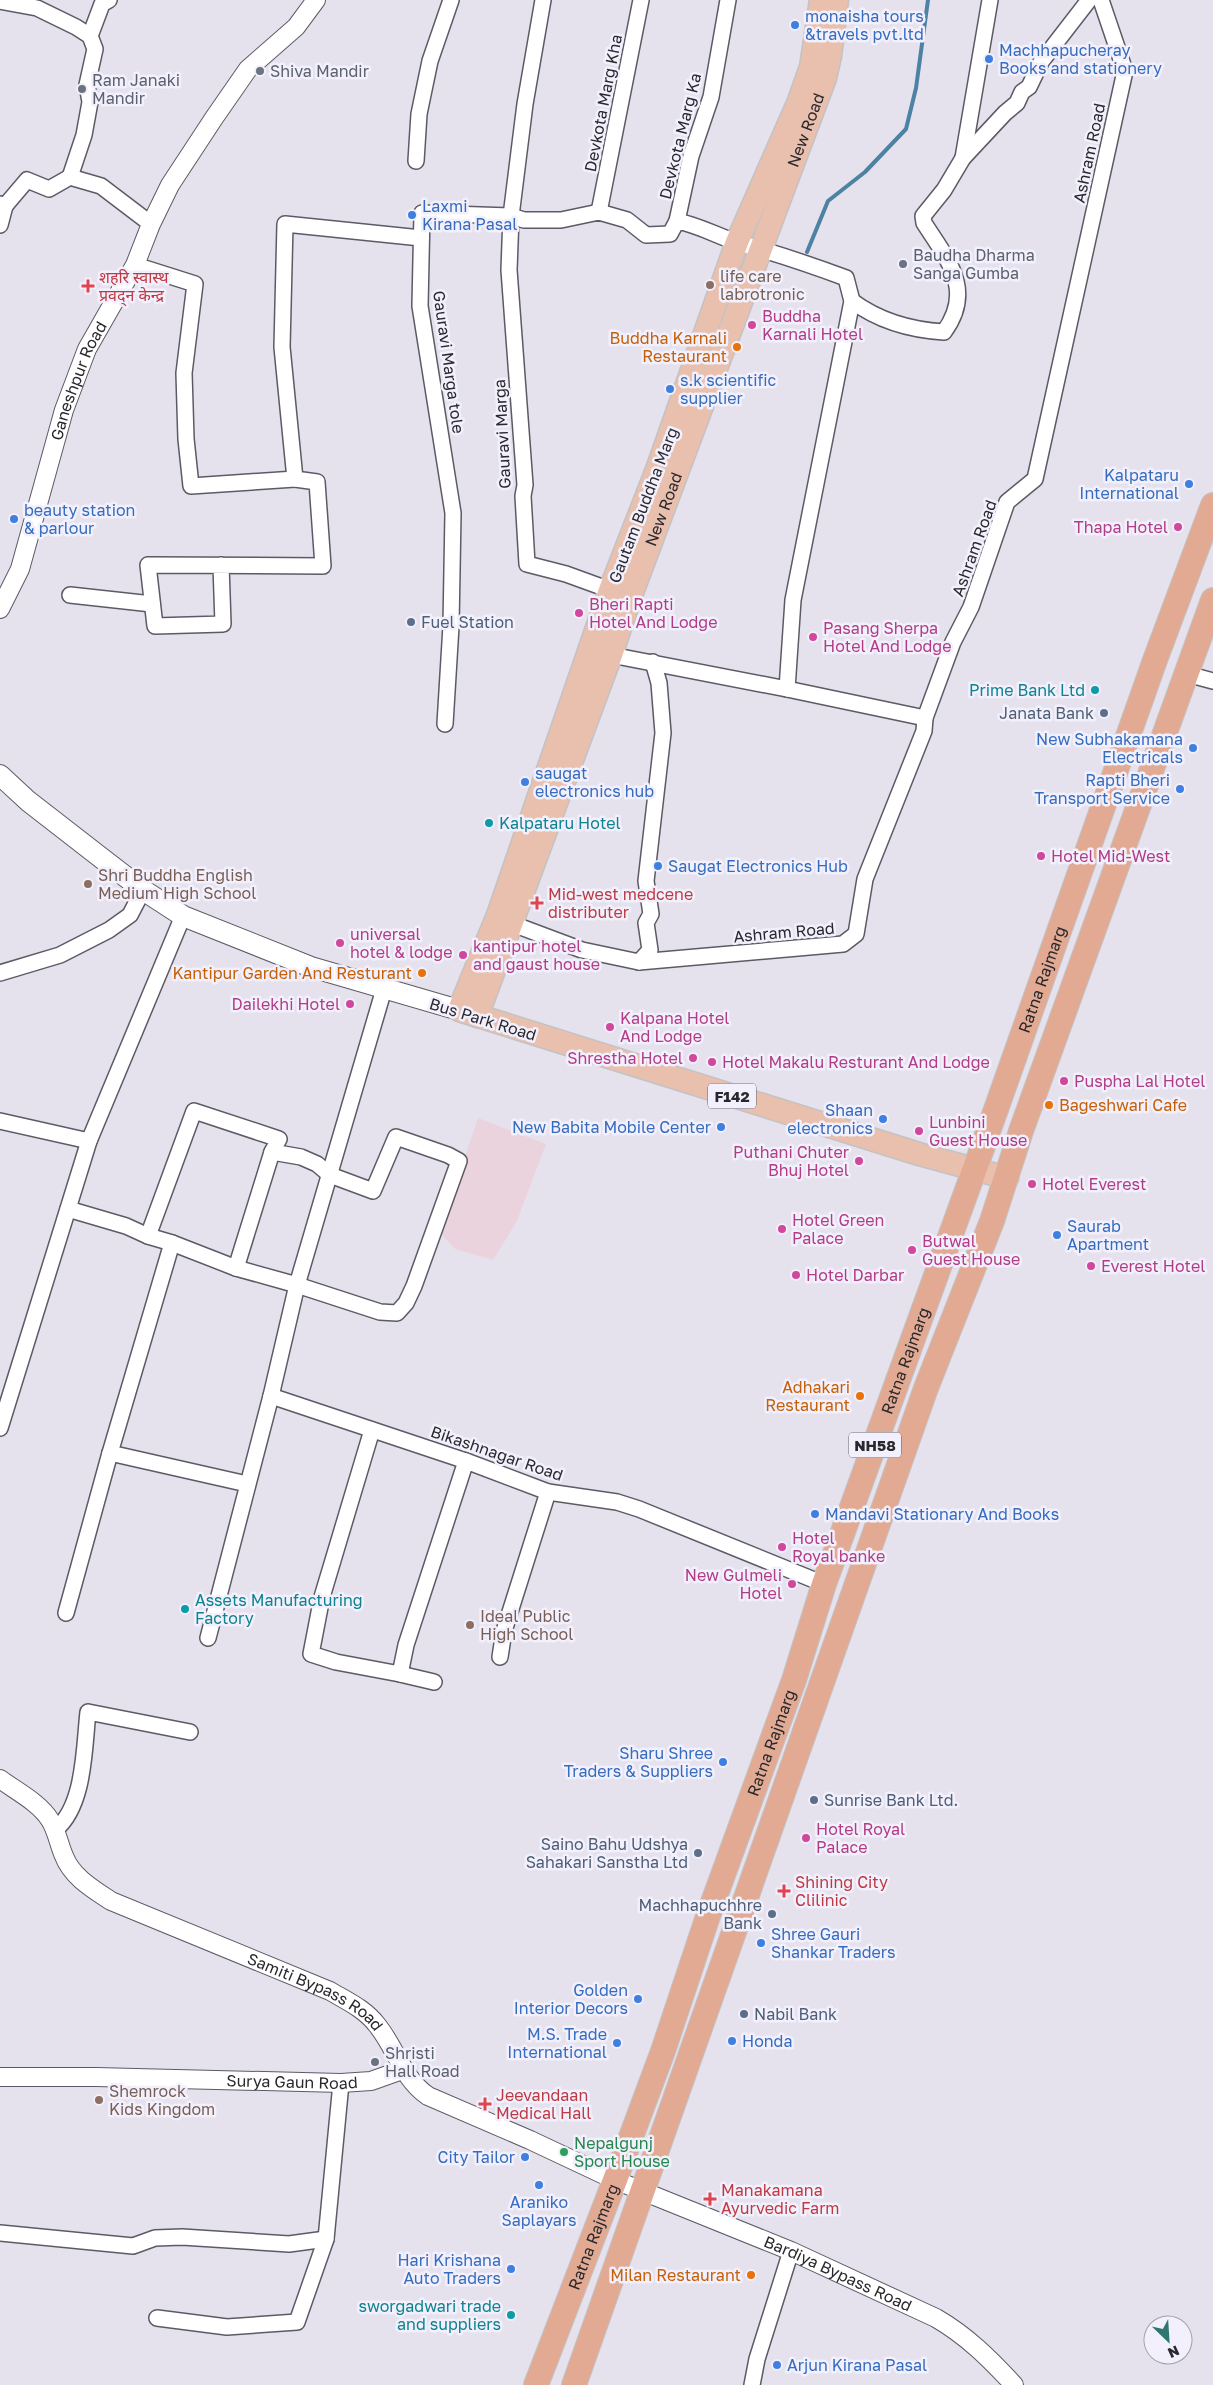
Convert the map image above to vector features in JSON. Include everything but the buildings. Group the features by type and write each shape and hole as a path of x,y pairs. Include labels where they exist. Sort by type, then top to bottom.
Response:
{"highway":[{"name":"Ratna Rajmarg","path":"536,2385 615,2180 794,1680 824,1584 1152,669 1213,505"},
{"name":"Ratna Rajmarg","path":"574,2385 926,1388 992,1221 1021,1131 1213,600"},
{"path":"794,1680 821,1687"}],"main road":[{"name":"Gautam Buddha Marg","path":"468,1013 498,915 610,590 658,467 737,242 799,100 811,67 821,0"},
{"name":"New Road","path":"468,1013 510,923 825,78 830,56 837,0"},
{"name":"Bus Park Road","path":"0,775 28,801 143,890 183,916 311,967 468,1013 974,1170 1007,1178"}],"street":[{"path":"90,36 102,4 109,0"},
{"name":"Ganeshpur Road","path":"0,609 20,569 64,410 87,349 135,265 151,224 170,185 248,69 296,27 316,0"},
{"path":"416,161 419,114 430,61 451,0"},
{"path":"511,216 525,104 543,0"},
{"name":"Devkota Marg Kha","path":"599,212 641,0"},
{"name":"Devkota Marg Ka","path":"677,221 691,156 711,97 728,0"},
{"path":"963,158 990,0"},
{"path":"852,301 862,309 897,324 920,331 944,332 953,320 959,291 950,265 924,223 923,216 944,190 963,158 1005,113 1017,103 1022,92 1030,87 1041,62 1089,0"},
{"name":"Ashram Road","path":"510,923 582,950 639,962 843,944 856,934 865,879 924,731 925,718 953,642 971,607 1007,502 1035,479 1125,71 1101,0"},
{"path":"0,2 37,8 90,36 95,49 87,84 90,102 84,135 70,177 49,189 28,180 2,205 0,225"},
{"path":"70,177 101,186 151,224"},
{"name":"Gauravi Marga tole","path":"445,724 451,626 453,513 420,306 422,213 511,216 524,220 561,220 599,212 627,220 646,235 670,234 677,221"},
{"name":"Gauravi Marga","path":"511,216 509,270 525,485 523,496 527,564 566,574 610,590"},
{"path":"677,221 699,226 737,242 762,248 846,278 852,301 793,600 787,689"},
{"path":"295,479 282,347 285,224 421,238"},
{"path":"135,265 195,284 184,373 186,439 191,486 295,479 317,482 323,566 222,565 148,565 155,626 223,624 222,565"},
{"path":"70,595 152,604"},
{"path":"611,655 925,718"},
{"path":"639,962 650,950 646,923 651,914 646,881 663,733 659,683 653,662"},
{"path":"1187,674 1213,681"},
{"path":"0,972 60,955 110,930 130,915 143,890"},
{"path":"0,1428 89,1141 183,916"},
{"path":"208,1638 271,1396 297,1285 384,989"},
{"path":"148,1236 194,1111 279,1139 272,1152 236,1268"},
{"path":"0,1121 89,1141"},
{"path":"68,1209 126,1226 236,1268 297,1285 380,1312 397,1313 406,1303 414,1286 459,1161 448,1155 396,1137 373,1191 330,1174 317,1164 302,1157 272,1152"},
{"path":"66,1612 110,1453 172,1243"},
{"name":"Bikashnagar Road","path":"271,1396 466,1461 548,1492 617,1502 639,1509 824,1584"},
{"path":"372,1430 322,1597 311,1654 336,1662 434,1682"},
{"path":"110,1453 247,1484"},
{"path":"400,1674 406,1645 466,1461"},
{"path":"500,1657 504,1631 548,1492"},
{"path":"55,1830 64,1823 77,1798 88,1712 190,1732"},
{"name":"Samiti Bypass Road","path":"0,1779 43,1811 55,1830 65,1858 74,1872 89,1887 111,1901 330,1991 353,2004 376,2023 387,2039 402,2070 418,2089 428,2096 530,2140 642,2192"},
{"name":"Surya Gaun Road","path":"0,2077 96,2077 341,2083 371,2081 402,2070"},
{"path":"157,2318 228,2327 297,2322 326,2239 341,2083"},
{"name":"Bardiya Bypass Road","path":"642,2192 792,2251 936,2318 956,2330 981,2350 1014,2385"},
{"path":"0,2233 133,2246 155,2238 182,2237 289,2244 326,2239"},
{"path":"752,2385 756,2359 792,2251"}],"shaded area":[{"path":"478,1118 546,1144 517,1221 493,1260 455,1249 439,1232"}],"waterway":[{"path":"807,252 828,201 865,172 906,129 916,88 928,0"}],"place":[{"name":"monaisha tours &travels pvt.ltd","path":"795,25"},
{"name":"Machhapucheray Books and stationery","path":"989,59"},
{"name":"Shiva Mandir","path":"260,71"},
{"name":"Ram Janaki Mandir","path":"82,89"},
{"name":"Laxmi Kirana Pasal","path":"412,215"},
{"name":"Baudha Dharma Sanga Gumba","path":"903,264"},
{"name":"life care labrotronic","path":"710,285"},
{"name":"शहरि स्वास्थ प्रवद्न केन्द्र","path":"88,286"},
{"name":"Buddha Karnali Hotel","path":"752,325"},
{"name":"Buddha Karnali Restaurant","path":"737,347"},
{"name":"s.k scientific supplier","path":"670,389"},
{"name":"Kalpataru International","path":"1189,484"},
{"name":"beauty station & parlour","path":"14,519"},
{"name":"Thapa Hotel","path":"1178,527"},
{"name":"Bheri Rapti Hotel And Lodge","path":"579,613"},
{"name":"Fuel Station","path":"411,622"},
{"name":"Pasang Sherpa Hotel And Lodge","path":"813,637"},
{"name":"Prime Bank Ltd","path":"1095,690"},
{"name":"Janata Bank","path":"1104,713"},
{"name":"New Subhakamana Electricals","path":"1193,748"},
{"name":"saugat electronics hub","path":"525,782"},
{"name":"Rapti Bheri Transport Service","path":"1180,789"},
{"name":"Kalpataru Hotel","path":"489,823"},
{"name":"Hotel Mid-West","path":"1041,856"},
{"name":"Saugat Electronics Hub","path":"658,866"},
{"name":"Shri Buddha English Medium High School","path":"88,884"},
{"name":"Mid-west medcene distributer","path":"537,903"},
{"name":"universal hotel & lodge","path":"340,943"},
{"name":"kantipur hotel and gaust house","path":"463,955"},
{"name":"Kantipur Garden And Resturant","path":"422,973"},
{"name":"Dailekhi Hotel","path":"350,1004"},
{"name":"Kalpana Hotel And Lodge","path":"610,1027"},
{"name":"Shrestha Hotel","path":"693,1058"},
{"name":"Hotel Makalu Resturant And Lodge","path":"712,1062"},
{"name":"Puspha Lal Hotel","path":"1064,1081"},
{"name":"Bageshwari Cafe","path":"1049,1105"},
{"name":"Shaan electronics","path":"883,1119"},
{"name":"New Babita Mobile Center","path":"721,1127"},
{"name":"Lunbini Guest House","path":"919,1131"},
{"name":"Puthani Chuter Bhuj Hotel","path":"859,1161"},
{"name":"Hotel Everest","path":"1032,1184"},
{"name":"Hotel Green Palace","path":"782,1229"},
{"name":"Saurab Apartment","path":"1057,1235"},
{"name":"Butwal Guest House","path":"912,1250"},
{"name":"Everest Hotel","path":"1091,1266"},
{"name":"Hotel Darbar","path":"796,1275"},
{"name":"Adhakari Restaurant","path":"860,1396"},
{"name":"Mandavi Stationary And Books","path":"815,1514"},
{"name":"Hotel Royal banke","path":"782,1547"},
{"name":"New Gulmeli Hotel","path":"792,1584"},
{"name":"Assets Manufacturing Factory","path":"185,1609"},
{"name":"Ideal Public High School","path":"470,1625"},
{"name":"Sharu Shree Traders & Suppliers","path":"723,1762"},
{"name":"Sunrise Bank Ltd.","path":"814,1800"},
{"name":"Hotel Royal Palace","path":"806,1838"},
{"name":"Saino Bahu Udshya Sahakari Sanstha Ltd","path":"698,1853"},
{"name":"Shining City Clilinic","path":"784,1891"},
{"name":"Machhapuchhre Bank","path":"772,1914"},
{"name":"Shree Gauri Shankar Traders","path":"761,1943"},
{"name":"Golden Interior Decors","path":"638,1999"},
{"name":"Nabil Bank","path":"744,2014"},
{"name":"Honda","path":"732,2041"},
{"name":"M.S. Trade International","path":"617,2043"},
{"name":"Shristi Hall Road","path":"375,2062"},
{"name":"Shemrock Kids Kingdom","path":"99,2100"},
{"name":"Jeevandaan Medical Hall","path":"485,2104"},
{"name":"Nepalgunj Sport House","path":"564,2152"},
{"name":"City Tailor","path":"525,2157"},
{"name":"Araniko Saplayars","path":"539,2185"},
{"name":"Manakamana Ayurvedic Farm","path":"710,2199"},
{"name":"Hari Krishana Auto Traders","path":"511,2269"},
{"name":"Milan Restaurant","path":"751,2275"},
{"name":"sworgadwari trade and suppliers","path":"511,2315"},
{"name":"Arjun Kirana Pasal","path":"777,2365"}]}
